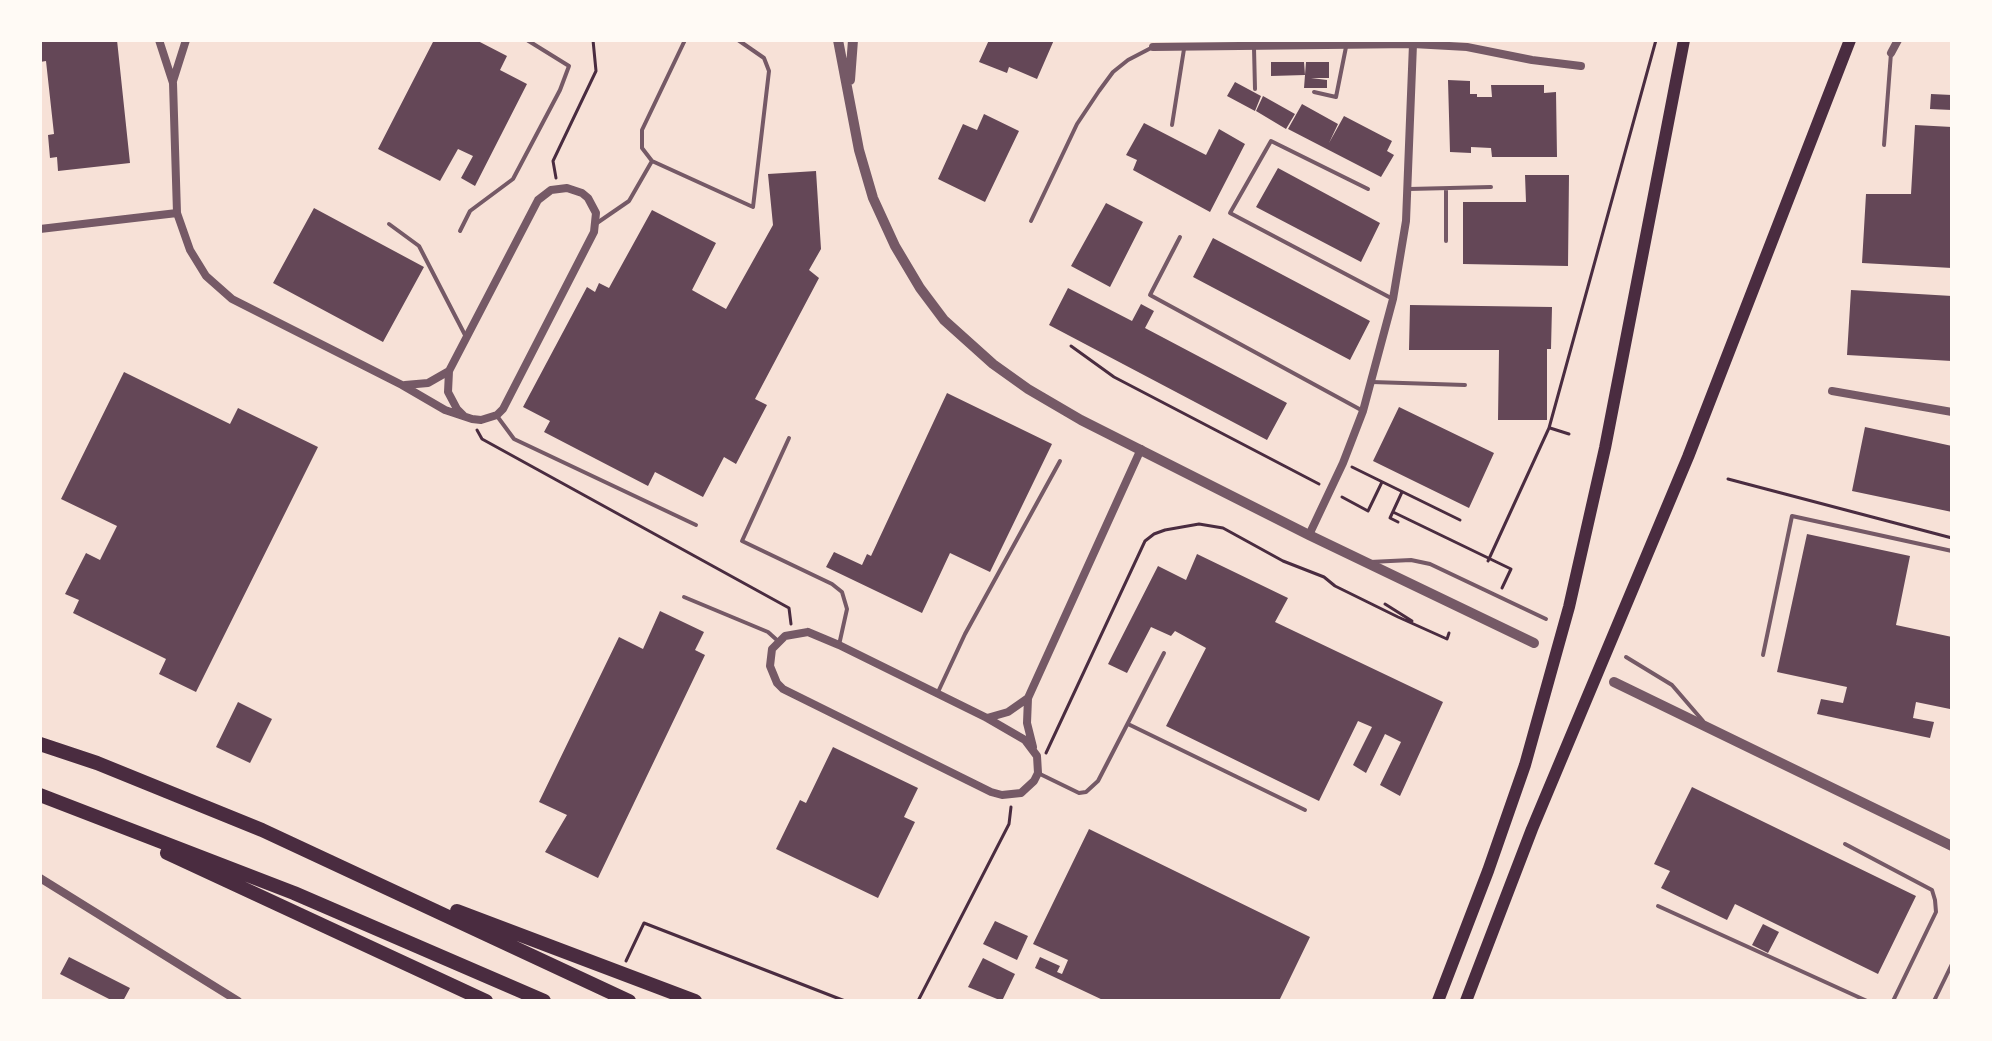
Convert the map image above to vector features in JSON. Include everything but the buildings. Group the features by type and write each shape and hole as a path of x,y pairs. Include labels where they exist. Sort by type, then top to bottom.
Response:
{"highway":[{"path":"40,744 97,763 262,830 629,1001"},
{"path":"40,795 486,1001"},
{"path":"40,795 294,893 544,1001"},
{"path":"341,866 695,1001"}],"main road":[{"path":"1438,1001 1525,765 1569,607 1599,475 1684,40"},
{"path":"1466,1001 1688,457 1850,40"},
{"path":"1468,924 1492,933"}],"street":[{"path":"159,40 173,83 177,213 190,250 206,276 232,299 445,410 468,417 481,420 497,415 508,401 594,232 596,213 588,198 576,190 558,189 551,190 538,200 449,371 448,392 457,409 468,417"},
{"path":"173,83 186,40"},
{"path":"838,40 859,150 873,198 895,246 944,320 993,364 1081,420 1309,535 1534,643"},
{"path":"849,94 853,40"},
{"path":"1891,53 1898,40"},
{"path":"1309,535 1343,463 1363,411 1393,299 1406,221 1414,42"},
{"path":"1153,47 1212,43 1254,46 1414,42 1467,47 1581,66"},
{"path":"40,229 177,213"},
{"path":"402,385 418,386 449,371"},
{"path":"1832,391 1952,412"},
{"path":"1033,747 987,718 808,632 792,633 778,641 772,649 770,666 783,689 991,792 1012,795 1029,787 1038,769 1033,747 1027,723 1028,698 1141,449"},
{"path":"1614,682 1952,846"},
{"path":"987,718 1008,712 1028,698"},
{"path":"40,878 236,1000"}],"lane":[{"path":"460,231 470,211 513,179 560,90 569,66 527,40"},
{"path":"685,40 642,130 642,148 652,161 753,207 769,71 764,58 738,40"},
{"path":"1314,92 1336,97 1346,44"},
{"path":"1254,46 1255,89"},
{"path":"1031,221 1077,124 1099,91 1113,72 1153,47"},
{"path":"1172,125 1184,47"},
{"path":"1884,145 1891,53"},
{"path":"1368,189 1271,141 1230,213 1393,299"},
{"path":"596,223 629,201 652,161"},
{"path":"1407,189 1491,187"},
{"path":"1446,189 1446,241"},
{"path":"389,224 419,246 466,337"},
{"path":"1180,237 1150,295 1363,411"},
{"path":"1370,382 1465,385"},
{"path":"497,415 514,439 696,525"},
{"path":"789,438 742,541 832,584 842,592 847,609 839,645"},
{"path":"938,693 965,634 1060,461"},
{"path":"1763,655 1792,516 1952,551"},
{"path":"1364,562 1411,560 1430,564 1546,619"},
{"path":"684,597 768,632 778,641"},
{"path":"1038,769 1079,793 1086,792 1098,781 1164,653"},
{"path":"1626,657 1672,685 1708,727"},
{"path":"1128,724 1305,810"},
{"path":"1845,844 1932,890 1936,912 1893,1001"},
{"path":"1658,906 1867,1001"},
{"path":"1934,1001 1952,964"}],"path":[{"path":"558,189 553,161 596,71 593,40"},
{"path":"1488,559 1549,428 1656,40"},
{"path":"1071,346 1114,377 1319,484"},
{"path":"468,417 482,439 789,608 792,633"},
{"path":"1549,428 1569,434"},
{"path":"1343,463 1460,520"},
{"path":"1728,479 1952,538"},
{"path":"1342,497 1368,511 1382,482"},
{"path":"1398,522 1390,518 1402,492"},
{"path":"1393,512 1511,569 1498,596"},
{"path":"1038,769 1145,541 1154,534 1199,524 1223,528 1283,561 1324,577 1335,586 1415,623"},
{"path":"1385,604 1447,639 1449,633"},
{"path":"918,1001 1009,824 1012,795"},
{"path":"642,926 644,923 845,1001"}]}
